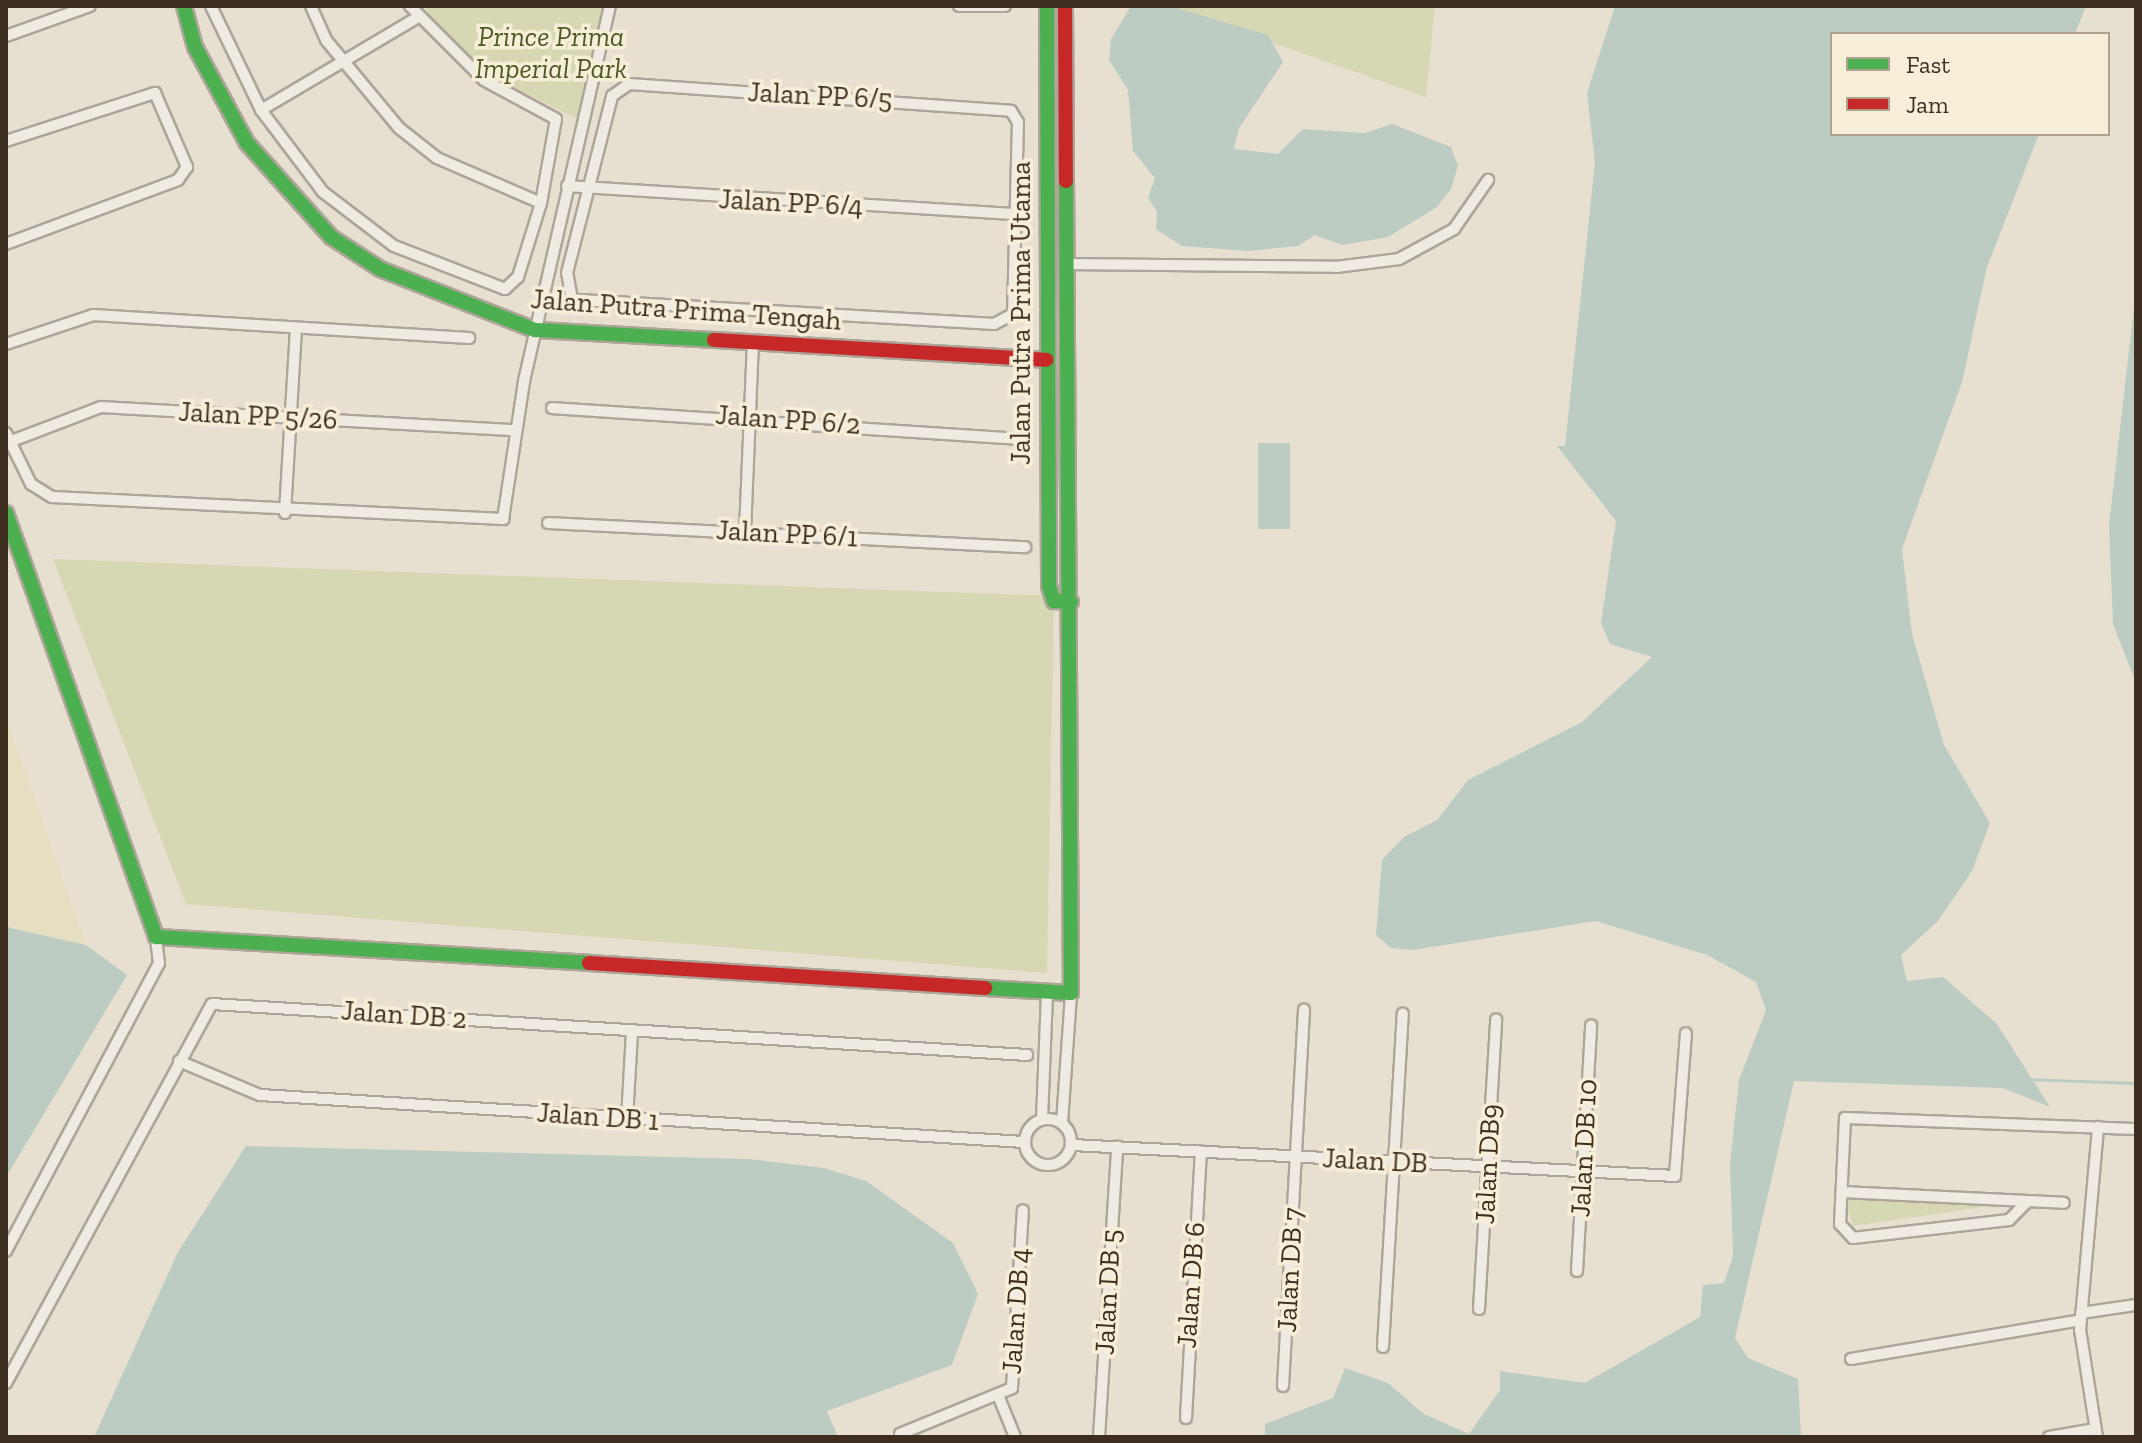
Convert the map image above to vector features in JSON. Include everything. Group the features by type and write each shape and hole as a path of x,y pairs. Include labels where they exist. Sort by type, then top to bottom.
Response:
{"street":[{"path":"6,36 90,6"},
{"name":"Jalan Putra Prima Tengah","path":"184,6 195,47 247,143 331,237 380,269 535,330 1046,360"},
{"path":"211,6 261,110 323,192 394,246 483,284 505,289 518,277 541,203 556,119 484,80 415,19 410,6"},
{"path":"311,6 342,61 437,158 541,203"},
{"path":"8,438 31,484 52,497 497,524 508,513 514,430 610,6"},
{"path":"959,6 1005,6"},
{"name":"Jalan Putra Prima Utama","path":"1047,6 1046,360 1050,593 1071,602"},
{"name":"Jalan Putra Prima Utama","path":"1065,6 1071,993"},
{"path":"261,110 415,19"},
{"name":"Jalan PP 6/5","path":"592,192 612,96 629,84 1011,111 1018,122 1016,214"},
{"path":"6,141 155,93 168,111 184,175 6,244"},
{"path":"1066,264 1388,261 1454,229 1488,180"},
{"name":"Jalan PP 6/4","path":"567,186 592,192 1016,214"},
{"path":"592,192 566,282 582,306 994,324 1013,314 1016,214"},
{"path":"6,344 93,315 469,338"},
{"path":"285,513 296,329"},
{"path":"745,532 753,342"},
{"name":"Jalan PP 5/26","path":"8,438 101,407 514,430"},
{"name":"Jalan PP 6/2","path":"552,408 750,416 1023,439"},
{"path":"6,513 156,937 159,963 6,1251"},
{"name":"Jalan PP 6/1","path":"548,523 1025,547"},
{"path":"156,937 1071,993 1062,1123 1072,1145 1051,1166 1029,1157 1024,1142 1042,1119 1047,992"},
{"name":"Jalan DB 2","path":"6,1383 203,1011 224,1003 1027,1055"},
{"name":"Jalan DB 7","path":"1283,1386 1304,1010"},
{"path":"1383,1347 1403,1014"},
{"name":"Jalan DB9","path":"1479,1309 1496,1019"},
{"name":"Jalan DB 10","path":"1577,1271 1591,1025"},
{"path":"627,1119 632,1031"},
{"name":"Jalan DB","path":"1072,1145 1584,1172 1678,1173 1686,1033"},
{"name":"Jalan DB 1","path":"179,1061 244,1094 1024,1142"},
{"path":"2028,1201 2009,1220 1857,1238 1841,1226 1849,1114 2136,1129"},
{"path":"1042,1119 1062,1123"},
{"path":"2049,1437 2096,1433 2081,1316 2098,1127"},
{"name":"Jalan DB 5","path":"1099,1437 1117,1147"},
{"name":"Jalan DB 6","path":"1186,1418 1201,1151"},
{"path":"1842,1192 2064,1203"},
{"name":"Jalan DB 4","path":"900,1434 998,1395 1014,1380 1023,1210"},
{"path":"1851,1359 2136,1305"},
{"path":"998,1395 1015,1437"}],"shaded area":[{"path":"1131,6 1170,6 1268,35 1283,62 1239,128 1234,149 1278,154 1303,129 1365,133 1392,124 1451,147 1458,166 1451,189 1437,207 1388,237 1342,245 1315,235 1298,246 1248,251 1182,246 1156,229 1157,212 1148,198 1155,178 1133,151 1128,90 1109,60 1111,39"},
{"path":"1615,6 2086,6 2076,32 1830,32 1830,136 2038,136 1987,267 1962,382 1902,549 1912,634 1944,745 1990,823 1972,871 1938,921 1901,955 1907,981 1943,977 1997,1024 2050,1107 2003,1088 1794,1081 1735,1338 1748,1358 1798,1379 1801,1437 1265,1437 1265,1424 1333,1398 1345,1368 1388,1383 1424,1414 1469,1434 1500,1390 1500,1371 1585,1383 1700,1317 1703,1285 1724,1283 1733,1256 1730,1164 1739,1080 1766,1010 1756,982 1707,955 1596,921 1413,950 1391,948 1376,935 1382,860 1404,837 1437,820 1468,780 1582,722 1652,657 1610,644 1601,623 1616,521 1557,446 1565,446 1595,162 1587,93"},
{"path":"2136,290 2136,683 2113,624 2109,525"},
{"path":"1258,443 1290,443 1290,529 1258,529"},
{"path":"6,717 86,945 6,927"},
{"path":"6,927 86,945 127,975 6,1177"},
{"path":"246,1146 750,1159 824,1168 866,1181 953,1243 978,1294 952,1365 827,1411 838,1437 94,1437 178,1252"}],"green space":[{"name":"Prince Prima Imperial Park","path":"426,6 606,6 580,120 494,78 431,21"},
{"path":"1169,6 1435,6 1426,97"},
{"path":"53,559 1054,596 1047,973 186,904"},
{"path":"1855,1197 1991,1206 1853,1226 1846,1205"}],"waterway":[{"path":"2028,1079 2136,1083"}],"traffic: fast":[{"path":"184,6 195,47 247,143 331,237 380,269 535,330 714,340"},
{"path":"1047,6 1049,586 1054,601 1071,602"},
{"path":"985,988 1071,993 1066,181"},
{"path":"6,513 156,937 589,963"}],"traffic: jam":[{"path":"1065,6 1066,181"},
{"path":"714,340 1046,360"},
{"path":"589,963 985,988"}]}
